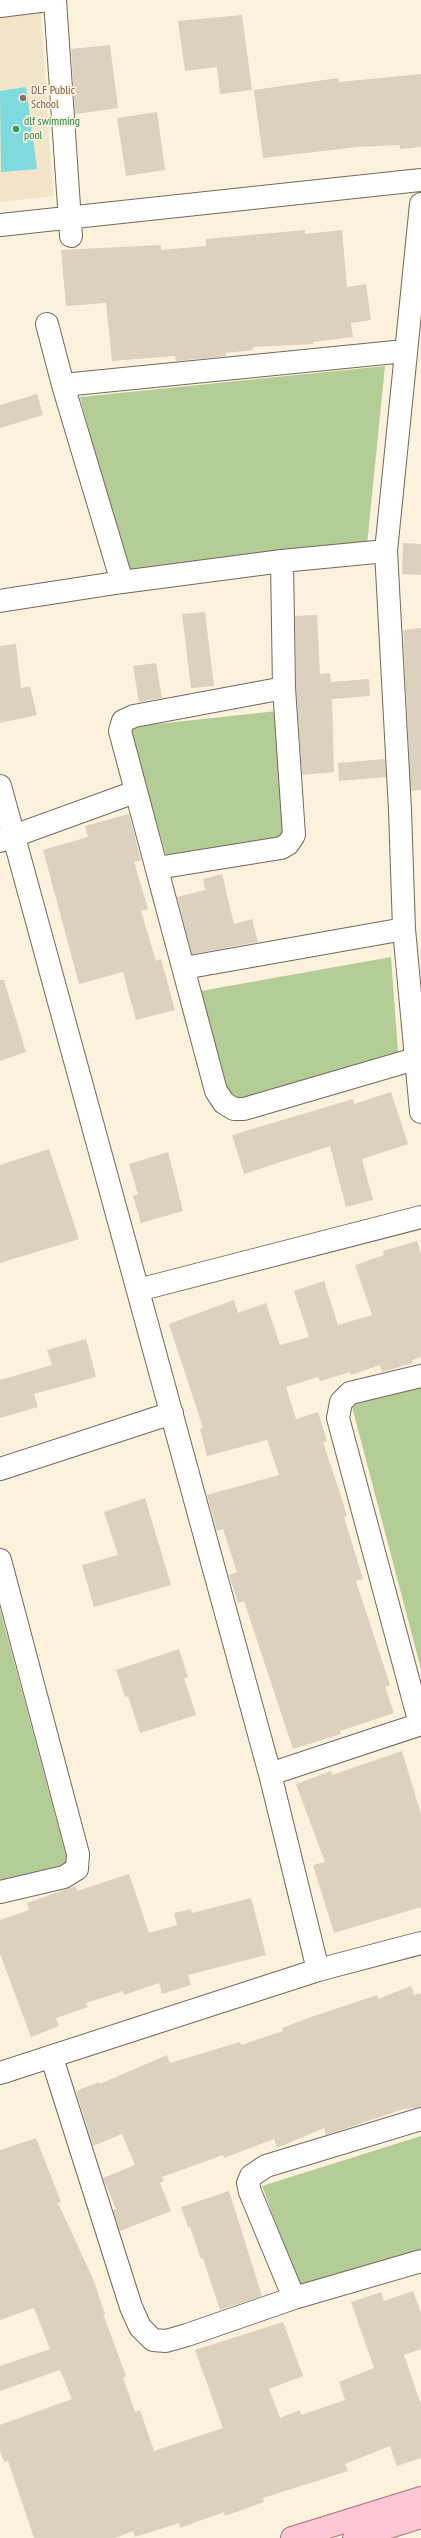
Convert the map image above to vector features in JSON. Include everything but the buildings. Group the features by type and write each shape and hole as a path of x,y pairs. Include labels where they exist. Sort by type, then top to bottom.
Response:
{"main road":[{"path":"292,2538 421,2498"},
{"path":"354,2538 421,2518"}],"street":[{"path":"0,6 48,0"},
{"path":"55,0 69,227"},
{"path":"0,225 69,227 421,180"},
{"path":"421,204 386,551 400,810 404,929 421,1112"},
{"path":"47,324 63,385 122,582"},
{"path":"63,385 405,351"},
{"path":"0,601 122,582 282,561 386,551"},
{"path":"157,868 281,848 288,844 294,835 284,688 282,561"},
{"path":"284,688 134,716 123,721 120,731 135,792 157,868 216,1091 224,1103 234,1109 244,1109 415,1059"},
{"path":"0,786 7,839 138,1290 172,1413 270,1774 318,1970"},
{"path":"7,839 135,792"},
{"path":"184,968 404,929"},
{"path":"138,1290 421,1217"},
{"path":"270,1774 421,1724 338,1418 341,1402 350,1393 421,1376"},
{"path":"0,1469 172,1413"},
{"path":"0,1560 78,1854 77,1869 64,1877 0,1892"},
{"path":"0,2073 52,2058 318,1970 421,1943"},
{"path":"52,2058 131,2307 140,2327 153,2340 166,2341 294,2298 421,2261"},
{"path":"294,2298 250,2192 248,2183 251,2176 266,2166 421,2119"}],"shaded area":[{"name":"DLF Public School","path":"0,0 40,0 53,196 0,202"}],"green space":[{"path":"385,366 367,545 128,577 80,397"},
{"path":"277,711 287,850 168,862 129,727"},
{"path":"391,957 399,1065 231,1106 201,991"},
{"path":"421,1384 421,1669 351,1403"},
{"path":"0,1609 69,1867 0,1889"},
{"path":"421,2136 421,2255 302,2294 262,2186"}],"water":[{"name":"dlf swimming pool","path":"26,87 37,169 1,172 0,91"}],"place":[{"name":"DLF Public School","path":"23,98"},
{"name":"dlf swimming pool","path":"16,129"}]}
